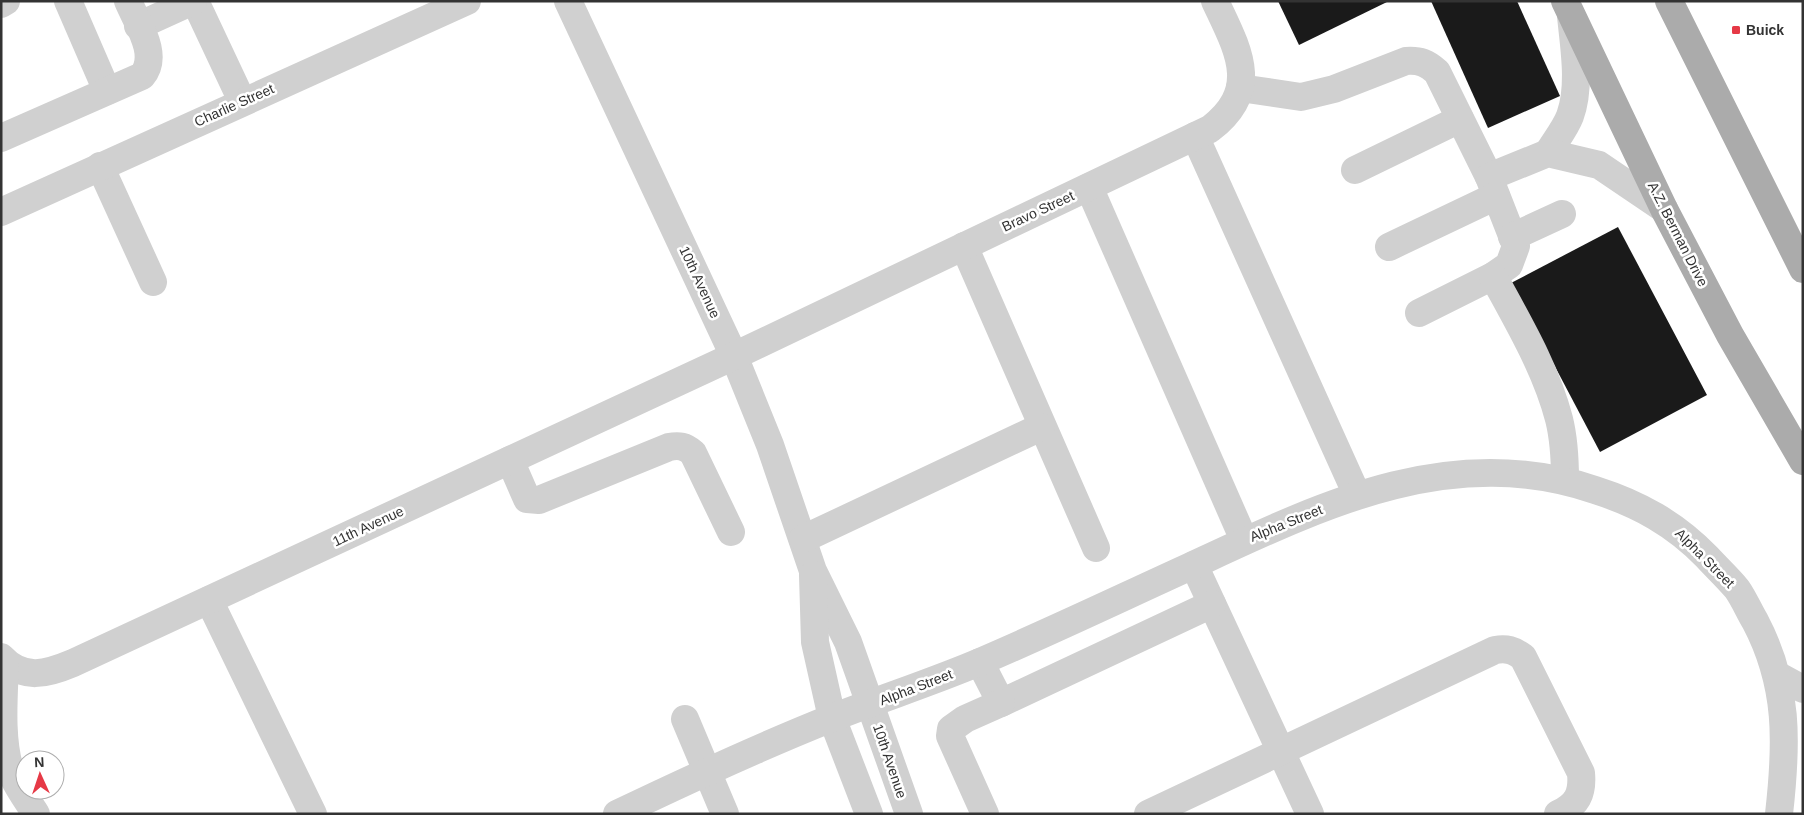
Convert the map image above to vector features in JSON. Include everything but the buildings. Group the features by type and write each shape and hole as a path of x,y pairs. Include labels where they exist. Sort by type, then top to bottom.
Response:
{"main road":[{"path":"1669,1 1803,269"},
{"name":"A.Z. Berman Drive","path":"1568,8 1664,209 1730,335 1803,461"}],"lane":[{"path":"1,4 6,1"},
{"path":"68,1 107,91"},
{"path":"1,138 142,76 148,69 150,53 133,14 194,1 242,101"},
{"name":"Charlie Street","path":"1,212 242,101 467,1"},
{"name":"10th Avenue","path":"568,1 734,356 770,446 813,571 848,642 909,814"},
{"name":"Bravo Street","path":"734,356 1210,129 1223,119 1233,106 1240,88 1242,69 1238,50 1215,1"},
{"path":"1389,247 1548,153 1570,116 1574,94 1575,58 1568,8"},
{"path":"1240,88 1301,97 1334,89 1406,61 1419,60 1437,72 1492,187 1516,246 1513,259 1509,265 1493,276 1419,314"},
{"path":"1355,170 1460,119"},
{"path":"1195,136 1357,495"},
{"path":"1548,153 1599,165 1664,209"},
{"path":"100,166 153,282"},
{"path":"1089,187 1244,540"},
{"path":"1512,237 1562,214"},
{"path":"964,246 1041,427 1096,548"},
{"path":"1493,276 1521,327 1550,391 1559,419 1564,447 1566,480"},
{"name":"11th Avenue","path":"3,659 27,674 40,675 54,671 734,356"},
{"path":"803,539 1041,427"},
{"path":"510,460 527,499 539,500 669,447 679,445 686,447 693,453 731,532"},
{"name":"Alpha Street","path":"617,814 707,771 832,718 980,662 1194,565 1244,540 1357,495 1432,476 1502,472 1566,480 1629,501 1673,526 1738,591 1763,637 1777,675 1785,717 1786,759 1779,814"},
{"path":"1194,565 1310,814"},
{"name":"10th Avenue","path":"813,571 815,642 832,718 868,814"},
{"path":"209,600 313,814"},
{"path":"985,814 950,736 951,729 965,719 1212,604"},
{"path":"1148,814 1494,650 1505,648 1514,651 1523,658 1581,773 1582,786 1580,797 1572,807 1558,814"},
{"path":"3,659 5,751 10,770 36,814"},
{"path":"980,662 1001,703"},
{"path":"1777,675 1803,689"},
{"path":"685,719 725,814"}],"place":[{"name":"Buick","path":"1736,30"}]}
